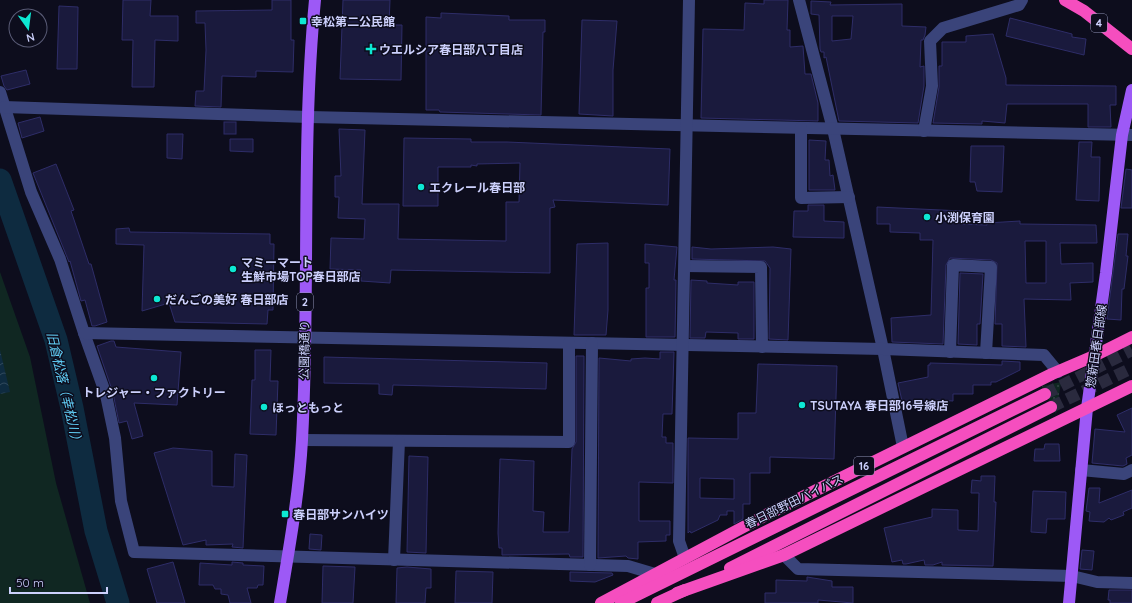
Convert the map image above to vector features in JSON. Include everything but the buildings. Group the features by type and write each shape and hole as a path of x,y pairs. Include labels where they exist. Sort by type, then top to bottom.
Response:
{"highway":[{"name":"4","path":"1068,1 1101,18 1132,49"},
{"name":"16","path":"601,603 766,515 902,447 1132,337"},
{"path":"678,593 784,556 1132,386"},
{"name":"春日部野田バイパス","path":"621,603 1045,394"},
{"path":"663,602 678,593 1051,407"}],"main road":[{"name":"公園橋通り","path":"280,603 299,479 302,440 309,117 315,0"},
{"name":"惣新田春日部線","path":"1069,603 1087,408 1127,135 1132,90"}],"street":[{"path":"685,558 679,542 682,345 688,126 689,0"},
{"path":"798,0 833,129 849,197 883,349 902,447"},
{"path":"924,131 932,86 930,41 943,28 1019,5 1022,0"},
{"path":"0,92 31,192 60,259 106,395 115,438 121,500 134,552 288,558 628,566 655,574"},
{"path":"4,108 309,117 1127,135"},
{"path":"800,128 801,198 849,197"},
{"path":"950,352 953,265 991,267 986,353"},
{"path":"685,266 761,267 762,347"},
{"path":"84,333 883,349 1044,355 1058,372"},
{"path":"302,440 569,442 569,343"},
{"path":"590,565 592,343"},
{"path":"394,560 398,440"},
{"path":"1081,470 1124,474 1132,470"},
{"path":"784,556 798,569 1072,576 1097,582 1132,583"}],"green space":[{"path":"0,272 30,357 56,483 90,603 0,603"},
{"path":"1061,382 1056,414 1042,386"}],"water":[{"path":"0,350 10,392 0,394"}],"waterway":[{"name":"旧倉松落（幸松川）","path":"0,180 56,340 72,408 96,531 118,603"}],"tunnel":[{"path":"1045,394 1132,350"},
{"path":"1051,407 1132,368"}],"place":[{"name":"幸松第二公民館","path":"303,21"},
{"name":"ウエルシア春日部八丁目店","path":"371,49"},
{"name":"エクレール春日部","path":"421,187"},
{"name":"小渕保育園","path":"927,217"},
{"name":"マミーマート 生鮮市場TOP春日部店","path":"233,269"},
{"name":"だんごの美好 春日部店","path":"157,299"},
{"name":"トレジャー・ファクトリー","path":"154,378"},
{"name":"TSUTAYA 春日部16号線店","path":"802,405"},
{"name":"ほっともっと","path":"264,407"},
{"name":"春日部サンハイツ","path":"285,514"}]}
